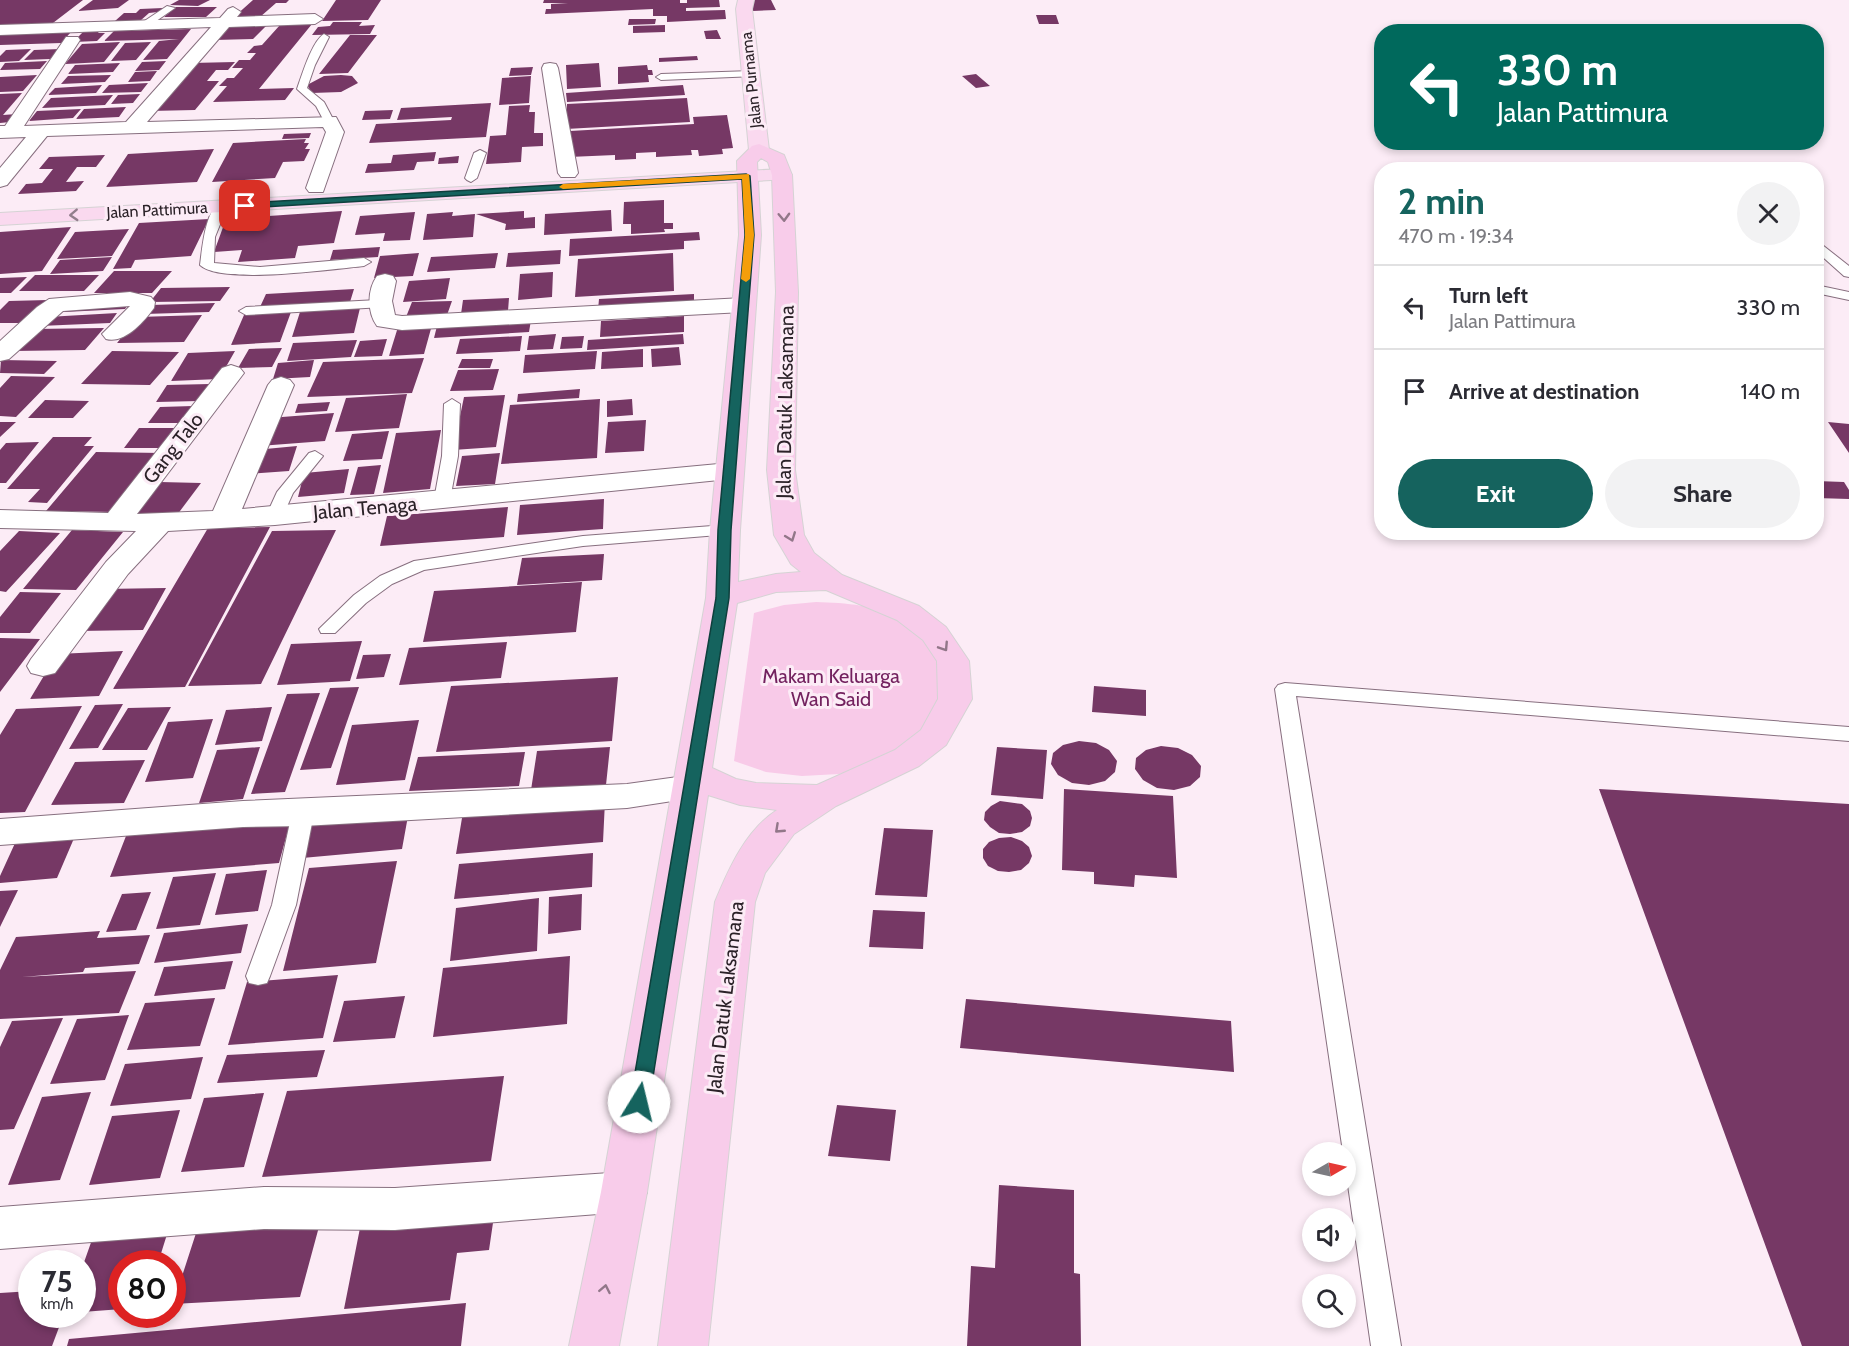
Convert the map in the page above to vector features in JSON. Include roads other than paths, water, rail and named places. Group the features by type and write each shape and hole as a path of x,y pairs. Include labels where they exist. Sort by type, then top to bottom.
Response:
{"highway":[{"path":"594,1346 624,1192 722,598 724,530 743,305 750,235 762,164"},
{"name":"Jalan Datuk Laksamana","path":"683,1346 735,902 747,870 781,825 823,797 907,758 934,737 955,699 953,661 935,634 908,613 831,581 802,558 789,536 784,512 781,470 787,292 762,164"},
{"path":"722,598 765,583 802,580 831,581"},
{"path":"693,780 746,793 781,798 823,797"}],"main road":[{"name":"Jalan Purnama","path":"742,3 762,164"},
{"name":"Jalan Pattimura","path":"0,202 762,164"},
{"name":"Jalan Pattimura","path":"0,219 221,207 762,164"}],"street":[{"path":"131,128 223,21 246,0"},
{"path":"0,30 315,19"},
{"path":"5,131 72,40"},
{"path":"550,68 568,173"},
{"path":"5,131 329,121 335,132 316,188"},
{"path":"3,175 41,130"},
{"path":"385,281 378,304 385,321 402,323 743,305"},
{"path":"0,354 45,312 57,304 130,298 143,302 142,308 114,334"},
{"name":"Gang Talo","path":"116,522 231,373"},
{"path":"224,519 281,384"},
{"name":"Jalan Tenaga","path":"0,519 160,523 275,516 729,471"},
{"path":"43,666 117,568 160,523"},
{"path":"0,832 243,814 303,813 627,796 693,780"},
{"path":"0,1228 264,1208 395,1209 624,1192"}],"lane":[{"path":"146,24 170,8"},
{"path":"324,37 310,64 302,89 320,104 329,121"},
{"path":"661,77 752,74"},
{"path":"471,178 480,153"},
{"path":"221,207 209,237 207,265 215,269 237,271 364,262"},
{"path":"1824,251 1849,273"},
{"path":"1824,291 1849,296"},
{"path":"246,311 378,304"},
{"path":"442,500 450,456 452,404"},
{"path":"275,516 285,492 315,456"},
{"path":"328,629 360,598 386,580 420,566 583,541 724,530"},
{"path":"1386,1346 1285,689 1849,734"},
{"path":"258,976 284,905 303,813"}],"park label":[{"name":"Makam Keluarga Wan Said","path":"831,688"}]}
